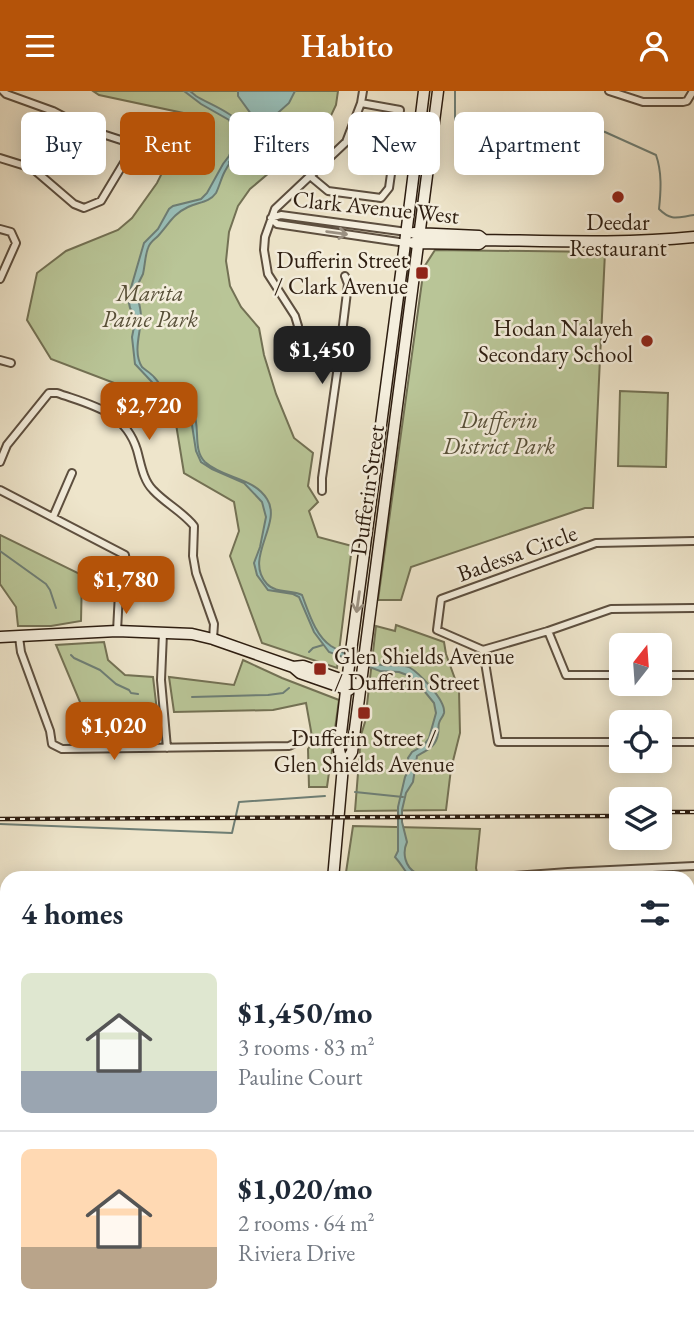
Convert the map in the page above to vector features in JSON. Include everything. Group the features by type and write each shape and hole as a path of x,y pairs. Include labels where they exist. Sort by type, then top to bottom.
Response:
{"main road":[{"name":"Dufferin Street","path":"334,871 343,766 339,750 424,91"},
{"name":"Dufferin Street","path":"343,766 352,752 438,91"},
{"name":"Clark Avenue West","path":"406,237 479,244 484,240 635,242 694,237"},
{"path":"0,637 117,631 192,634 293,667 303,666 347,681 360,690"}],"street":[{"path":"0,158 32,168 74,204 84,208 102,201 128,156 127,142 87,128 3,91"},
{"path":"338,366 302,361 295,316 268,274 265,263 265,237 275,209 346,142 363,91"},
{"path":"609,91 643,102 683,102 687,101 693,91"},
{"path":"310,176 328,191 381,198 389,188 400,110 361,103"},
{"name":"Clark Avenue West","path":"271,218 277,224 406,237"},
{"path":"0,229 11,232 16,243 0,279"},
{"path":"322,491 348,284 345,277"},
{"path":"0,360 11,363"},
{"path":"0,462 7,445 49,393 57,393 103,409 124,424 136,446 145,478 153,491 186,515 194,526 192,556 214,624 213,639"},
{"path":"54,517 72,473"},
{"path":"0,490 125,555 117,631"},
{"name":"Badessa Circle","path":"482,650 437,630 441,599 596,543 694,541"},
{"path":"609,742 498,742 482,650 611,609 694,608"},
{"path":"548,631 566,675 609,675"},
{"path":"163,633 162,680 167,748"},
{"path":"19,637 21,652 50,731 52,744 62,750 289,746 302,740"},
{"path":"672,675 694,675"},
{"path":"672,742 694,742"},
{"path":"624,871 694,866"}],"green space":[{"name":"Marita Paine Park","path":"93,91 338,91 333,112 229,112 229,175 267,175 250,189 238,206 229,232 226,261 230,286 241,307 259,328 276,394 294,438 313,453 308,486 318,502 309,511 318,537 352,546 337,668 262,643 230,556 239,531 234,502 184,473 175,418 143,394 51,359 27,320 37,273 66,251 118,230 132,218 161,175 215,175 215,112 179,112 99,95"},
{"name":"Dufferin District Park","path":"435,250 605,252 593,508 585,508 411,567 401,600 378,600 424,267"},
{"path":"620,391 668,393 666,467 618,466"},
{"path":"0,535 82,575 81,621 51,626 18,626 16,607 0,584"},
{"path":"396,625 444,642 459,690 460,733 451,769 446,810 355,811 361,735 365,722 376,626 395,631"},
{"path":"104,642 108,660 125,675 153,677 157,711 85,714 56,645"},
{"path":"243,660 339,700 327,787 309,787 308,749 313,742 306,703 273,710 174,712 169,677 234,685"},
{"path":"353,826 480,829 477,871 346,871"}],"water":[{"path":"184,91 190,91 224,110 229,114 229,120"},
{"path":"238,91 295,91 289,103 279,112 250,112 238,96"},
{"path":"229,156 229,164 216,193 207,201 179,213 149,246 137,288 141,316 137,350 139,362 166,391 185,402 193,411 199,451 205,462 254,486 267,499 271,509 270,519 259,564 267,584 274,589 302,595 317,630 331,646 369,662 409,667 441,701 444,713 439,723 437,738 430,748 417,756 413,782 406,793 402,810 407,842 406,859 414,871 406,871 395,857 398,851 398,807 410,767 408,758 429,738 436,713 434,703 417,682 407,675 380,671 329,652 314,632 299,597 268,590 257,575 254,563 266,517 262,502 244,483 212,469 201,462 196,451 190,412 164,395 135,364 132,337 136,317 128,298 144,243 158,229 169,209 201,199 207,193"}],"waterway":[{"path":"455,91 455,120 462,126 591,128 656,155 660,181 659,209 672,217 694,215"},
{"path":"0,551 46,584 56,608"},
{"path":"309,652 323,645"},
{"path":"71,655 100,670 131,693 138,694"},
{"path":"192,697 268,695 283,693 289,688"},
{"path":"355,792 403,797"},
{"path":"0,824 232,833 239,802 325,796"}],"railway":[{"path":"672,812 694,812"},
{"path":"0,819 609,816"}],"place":[{"name":"Deedar Restaurant","path":"618,197"},
{"name":"Dufferin Street / Clark Avenue","path":"422,273"},
{"name":"Hodan Nalayeh Secondary School","path":"647,341"},
{"name":"Glen Shields Avenue / Dufferin Street","path":"320,669"},
{"name":"Dufferin Street / Glen Shields Avenue","path":"364,713"}]}
